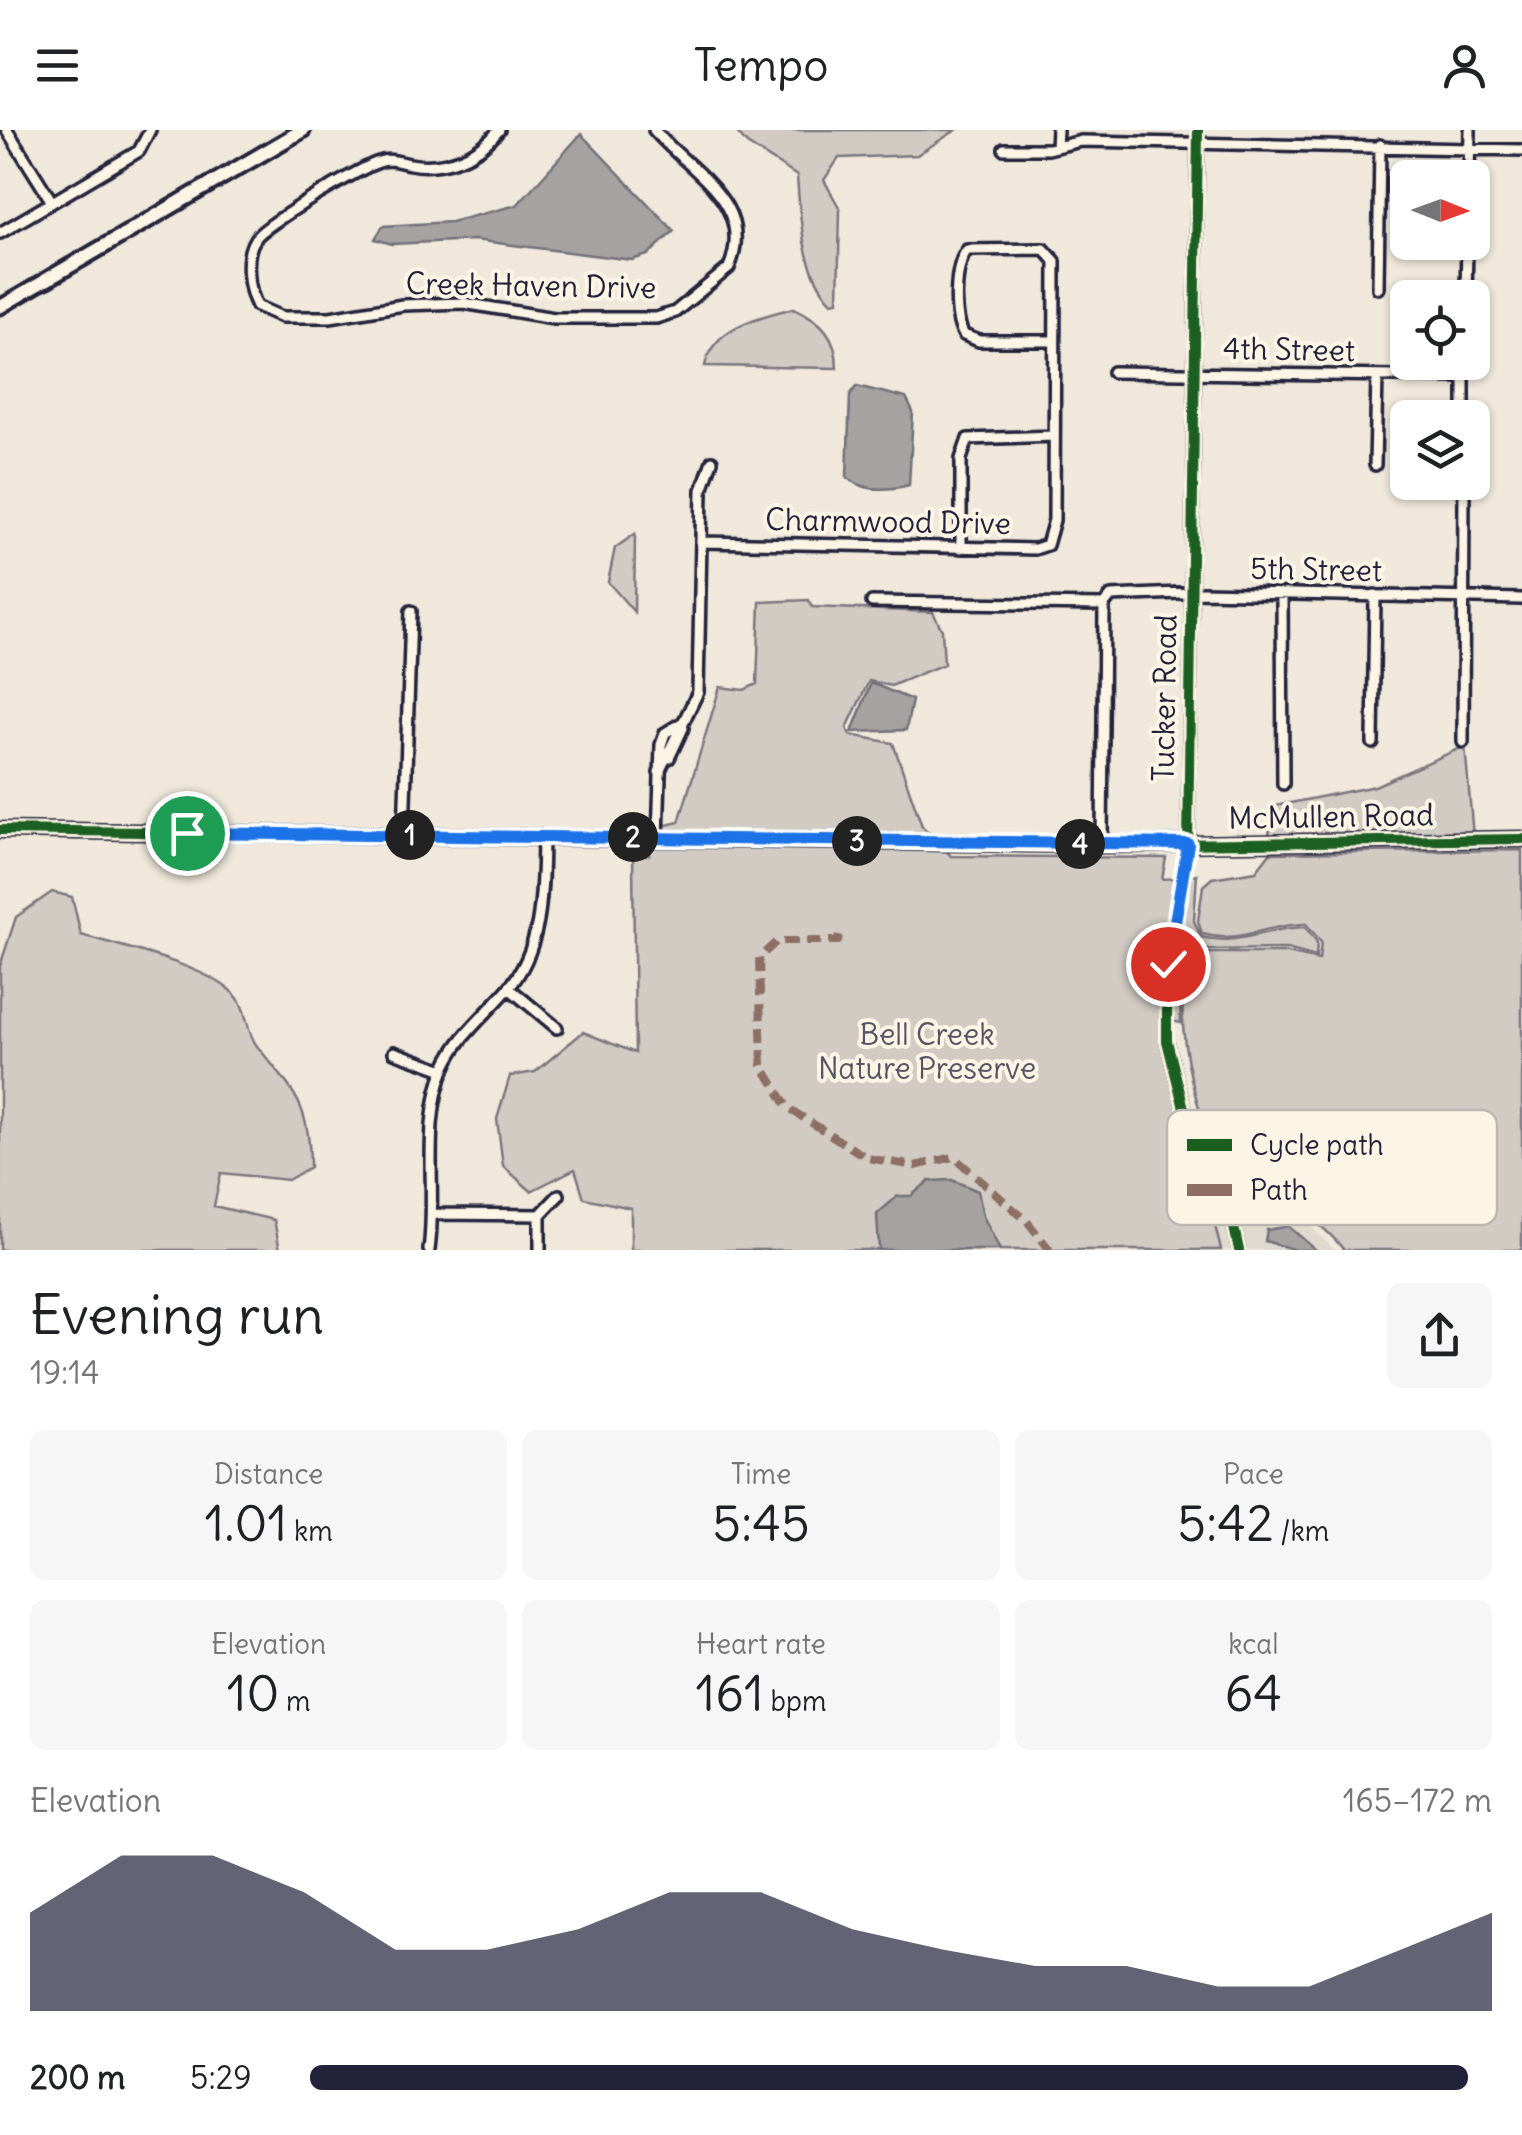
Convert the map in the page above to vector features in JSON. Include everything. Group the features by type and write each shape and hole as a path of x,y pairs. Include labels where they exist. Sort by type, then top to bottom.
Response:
{"main road":[{"path":"46,280 302,130"}],"street":[{"path":"7,130 52,202"},
{"path":"0,232 138,151 150,130"},
{"name":"Creek Haven Drive","path":"496,131 480,149 456,160 426,165 376,162 263,229 250,252 249,286 257,306 282,318 330,318 403,305 462,303 554,318 666,316 729,268 735,220 728,203 654,130"},
{"path":"1056,148 1057,130"},
{"name":"Tucker Road","path":"1184,1110 1167,1041 1167,977 1188,844 1198,130"},
{"path":"1294,130 1294,143"},
{"path":"1470,130 1470,160"},
{"path":"1004,149 1056,148 1113,136 1198,142 1522,150"},
{"path":"1378,288 1380,146"},
{"name":"Charmwood Drive","path":"702,542 1035,550 1047,545 1053,532 1056,267 1049,251 967,250 959,268 959,324 964,335 979,340 1054,341"},
{"path":"0,307 46,280"},
{"name":"4th Street","path":"1113,372 1390,376"},
{"path":"1375,465 1377,376"},
{"path":"961,548 962,459 968,438 1054,436"},
{"path":"659,772 678,748 699,684 702,490 712,461"},
{"path":"1463,742 1464,500"},
{"path":"1373,742 1376,595"},
{"name":"5th Street","path":"1104,605 1111,596 1522,599"},
{"path":"1282,596 1283,784"},
{"path":"872,602 1104,605 1102,845"},
{"path":"404,835 411,612"},
{"path":"658,838 659,772 665,733 684,722"},
{"name":"McMullen Road","path":"0,830 1102,845 1522,838"},
{"path":"429,1250 434,1214 434,1121 444,1070 469,1026 510,988 542,913 543,837"},
{"path":"510,988 557,1028"},
{"path":"394,1052 444,1070"},
{"path":"540,1250 540,1215 559,1195"},
{"path":"434,1214 540,1215"},
{"name":"Tucker Road","path":"1234,1225 1240,1250"}],"shaded area":[{"path":"581,134 674,231 648,255 632,260 474,240 392,244 375,239 383,226 451,222 517,205"},
{"path":"857,386 906,398 913,412 909,485 876,488 847,477 850,395"},
{"path":"871,683 912,700 906,730 852,732"},
{"path":"952,1180 978,1191 983,1216 1000,1250 879,1250 877,1214 898,1196 911,1196 929,1181"},
{"path":"1215,1225 1309,1225 1335,1250 1221,1250"},
{"path":"1288,1226 1316,1250 1296,1250 1265,1241 1267,1230"}],"green space":[{"path":"735,130 956,130 917,155 839,158 824,180 840,209 838,301 832,302 809,260 801,226 797,176 747,144"},
{"path":"794,308 826,331 834,347 837,368 705,366 717,342 740,325"},
{"path":"635,534 634,612 608,582 615,548"},
{"path":"809,600 812,607 933,612 942,630 944,664 891,686 869,681 847,728 850,735 893,743 922,826 934,838 662,834 662,826 679,822 720,687 744,690 757,684 760,602"},
{"path":"1465,746 1473,836 1268,839 1275,806 1375,786"},
{"name":"Bell Creek Nature Preserve","path":"650,842 942,846 951,856 1166,858 1162,879 1177,878 1167,954 1164,1026 1167,1061 1181,1110 1167,1110 1167,1225 1215,1225 1221,1250 631,1250 631,1208 584,1198 575,1169 531,1191 503,1166 497,1119 510,1076 535,1072 583,1032 635,1053 633,855 649,855"},
{"path":"1522,850 1522,1250 1344,1250 1319,1225 1497,1225 1497,1110 1200,1110 1185,1042 1183,1005 1187,975 1199,953 1287,953 1319,960 1321,942 1306,924 1229,937 1202,934 1198,921 1203,886 1212,878 1256,871 1270,853"},
{"path":"1197,874 1194,921 1201,937 1228,940 1305,927 1317,942 1316,957 1287,949 1196,950 1182,975 1181,1023 1171,1021 1171,978 1186,876"},
{"path":"52,892 72,897 81,935 187,967 225,986 241,1003 253,1040 290,1088 303,1113 310,1167 288,1180 221,1173 214,1206 274,1220 280,1250 0,1250 0,966 16,917"}],"marked path":[{"path":"839,935 838,941 777,941 759,958 762,1065 788,1108 867,1158 915,1166 954,1157 1027,1221 1050,1250"}],"cycle path":[{"path":"1184,1110 1167,1041 1167,977 1188,844 1198,130"},
{"path":"0,830 1102,845 1522,839"},
{"path":"1233,1225 1239,1250"}],"route":[{"path":"187,833 1188,844 1168,964"}]}
